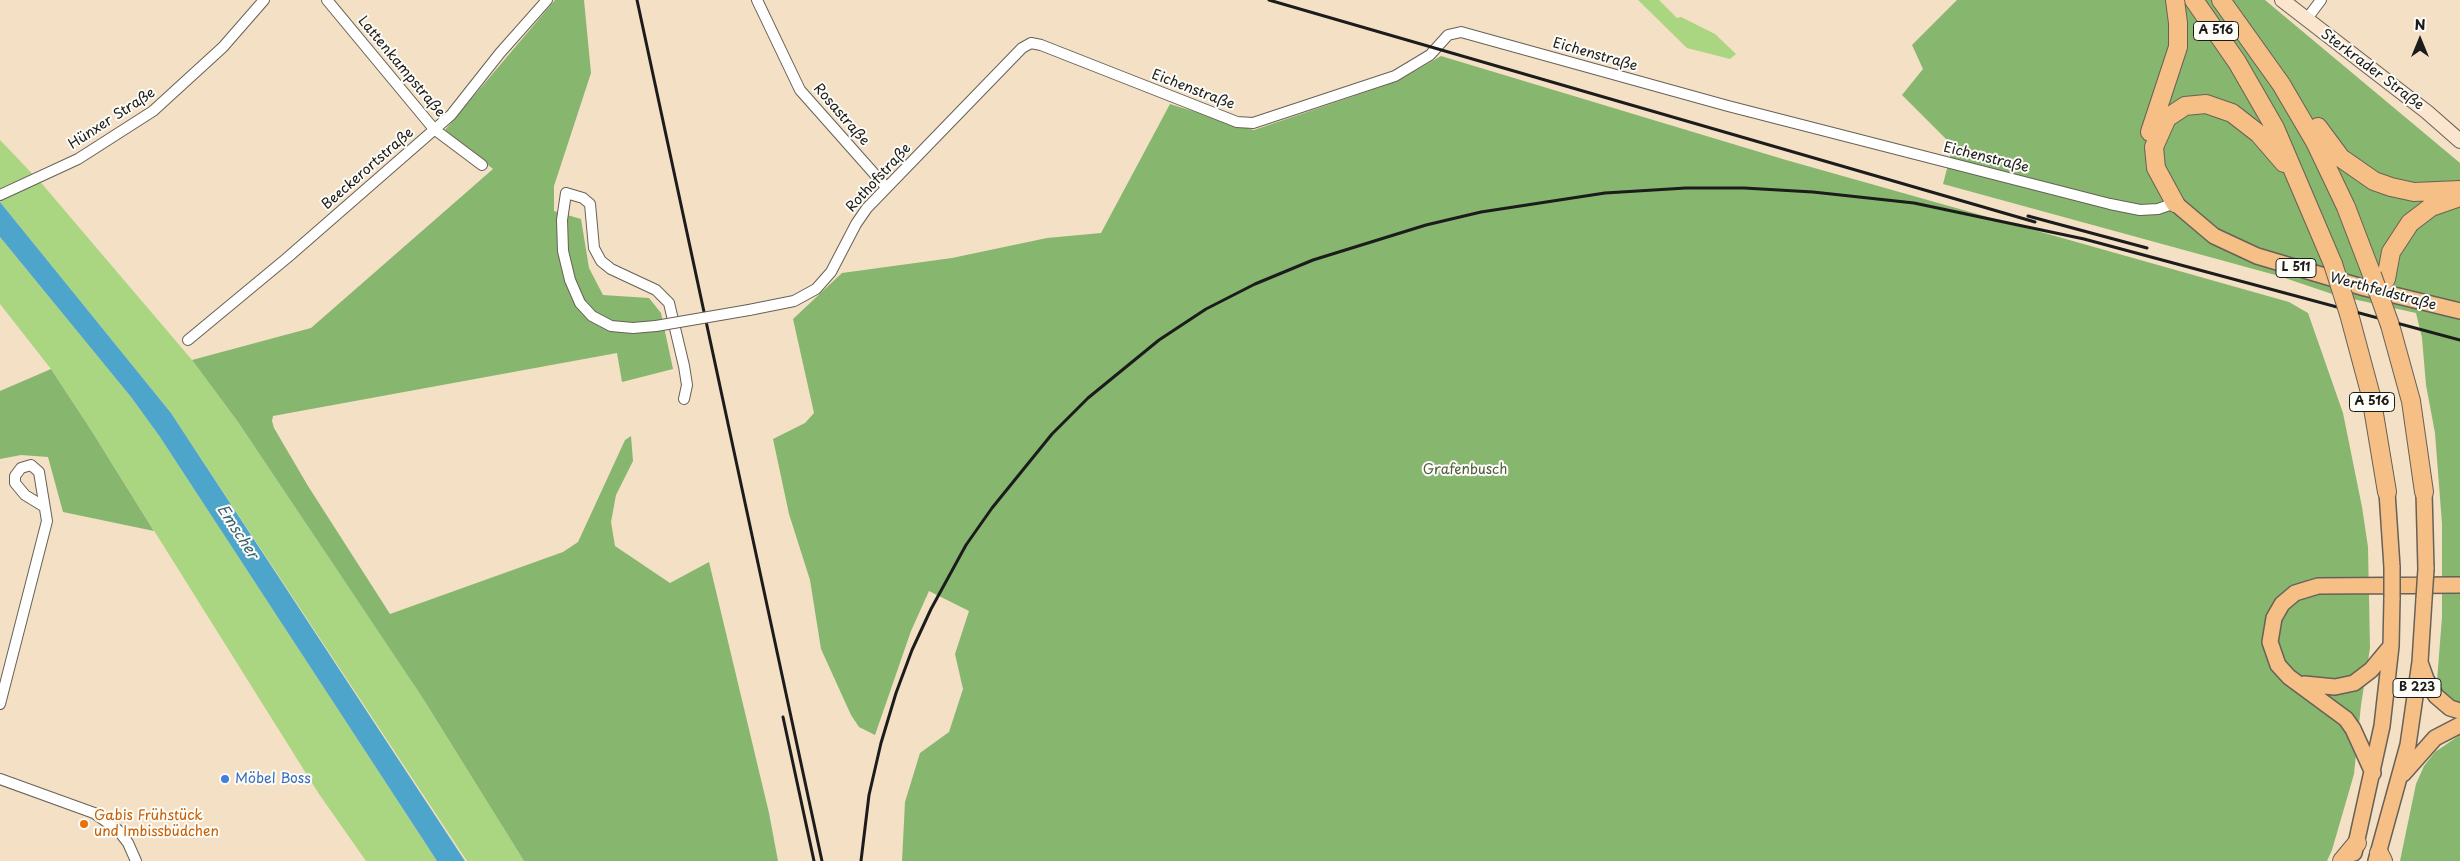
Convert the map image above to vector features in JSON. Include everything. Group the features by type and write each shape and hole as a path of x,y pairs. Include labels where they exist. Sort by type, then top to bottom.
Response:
{"highway":[{"path":"2175,0 2178,23 2178,47 2152,128 2148,150 2151,169 2156,181 2176,203"},
{"name":"A 516","path":"2194,0 2237,62 2276,128 2332,264 2349,314 2371,396 2387,492"},
{"name":"A 516","path":"2221,0 2260,53 2299,115 2325,163 2379,277 2411,401 2424,492"},
{"path":"2260,53 2281,69 2332,148 2360,173 2380,183 2403,190 2428,193 2460,190"},
{"path":"2176,203 2156,168 2155,143 2162,125 2170,115 2179,108 2195,104 2206,104 2221,108 2250,126 2267,142 2300,183"},
{"path":"2379,277 2399,236 2410,223 2431,207 2460,197"},
{"path":"2342,861 2357,844"}],"main road":[{"name":"Werthfeldstraße","path":"2176,203 2214,236 2252,254 2366,288 2460,311"},
{"name":"B 223","path":"2352,861 2382,726 2391,646 2392,566 2387,492"},
{"name":"B 223","path":"2379,858 2401,777 2413,718 2420,662 2426,569 2424,492"},
{"path":"2373,772 2354,730 2346,718 2289,677 2278,664 2270,642 2274,618 2282,604 2295,593 2326,586 2460,585"},
{"path":"2300,684 2336,687 2354,683 2371,670 2391,646"},
{"path":"2420,662 2426,679 2436,696 2450,708 2460,711"},
{"path":"2401,777 2435,738 2460,725"}],"street":[{"name":"Hünxer Straße","path":"3,194 78,159 153,111 223,47 264,0"},
{"name":"Lattenkampstraße","path":"327,0 434,129 482,165"},
{"name":"Beeckerortstraße","path":"188,340 287,258 451,115 519,30 547,0"},
{"name":"Rosastraße","path":"757,0 800,90 886,187"},
{"name":"Sterkrader Straße","path":"2282,0 2427,112 2460,141"},
{"path":"2306,20 2321,0"},
{"name":"Eichenstraße","path":"1031,43 1041,45 1237,122 1253,123 1394,76 1430,55 1448,35 1461,32 1728,106 2110,204 2140,210 2158,209 2176,203"},
{"name":"Rothofstraße","path":"684,399 687,385 684,366 669,303 656,290 611,269 601,261 594,248 590,204 584,198 566,194 562,220 563,251 570,280 580,303 592,316 611,326 633,328 656,326 749,310 794,301 816,289 831,272 860,218 886,187 1022,48 1031,43"},
{"path":"0,704 45,531 47,521 43,506"},
{"path":"0,779 94,812 118,830 128,842 136,861"}],"green space":[{"path":"555,0 584,0 591,73 554,186 554,211 581,219 589,268 603,295 649,298 661,313 673,369 622,382 617,353 273,416 272,421 274,428 308,486 390,614 563,552 578,542 625,440 631,436 633,461 616,495 611,522 615,546 670,583 709,562 769,813 778,861 524,861 422,697 238,422 192,360 311,328 493,169 445,130"},
{"path":"1638,0 1659,0 1677,18 1681,17 1715,34 1736,54 1730,59 1687,48"},
{"path":"1957,0 2265,0 2460,163 2460,704 2446,698 2437,681 2442,617 2442,524 2435,433 2426,385 2422,338 2416,313 2335,295 2279,276 1943,184 1953,146 1902,95 1923,69 1912,45"},
{"name":"Grafenbusch","path":"1441,56 1786,160 2289,302 2308,313 2343,413 2368,547 2370,648 2361,705 2354,774 2332,850 2327,861 902,861 905,802 920,753 949,732 963,689 955,654 969,611 929,591 911,631 875,735 859,727 851,715 821,649 810,580 789,514 773,439 805,423 814,413 793,319 842,273 952,258 1047,238 1101,233 1170,104 1254,130 1398,81"},
{"path":"0,140 43,185 192,360 238,422 422,697 524,861 467,861 171,413 0,202"},
{"path":"0,237 131,397 160,437 437,861 366,861 319,794 91,430 51,369 0,304"},
{"path":"51,369 154,531 63,512 48,457 21,455 0,459 0,391"},
{"path":"2460,735 2460,861 2400,861 2416,784 2424,766 2435,752"}],"water":[{"name":"Emscher","path":"0,202 171,413 465,861 437,861 160,437 131,397 0,237"}],"railway":[{"path":"637,0 822,861"},
{"path":"1269,0 2035,222"},
{"path":"861,861 869,795 881,743 896,693 912,650 931,609 966,545 992,508 1052,434 1088,398 1159,340 1206,309 1255,284 1313,260 1426,225 1481,212 1605,193 1686,188 1744,188 1813,192 1914,203 2084,239 2460,340"},
{"path":"2028,216 2147,248"},
{"path":"783,717 814,861"}],"place":[{"name":"Möbel Boss","path":"225,779"},
{"name":"Gabis Frühstück und Imbissbüdchen","path":"84,824"}]}
